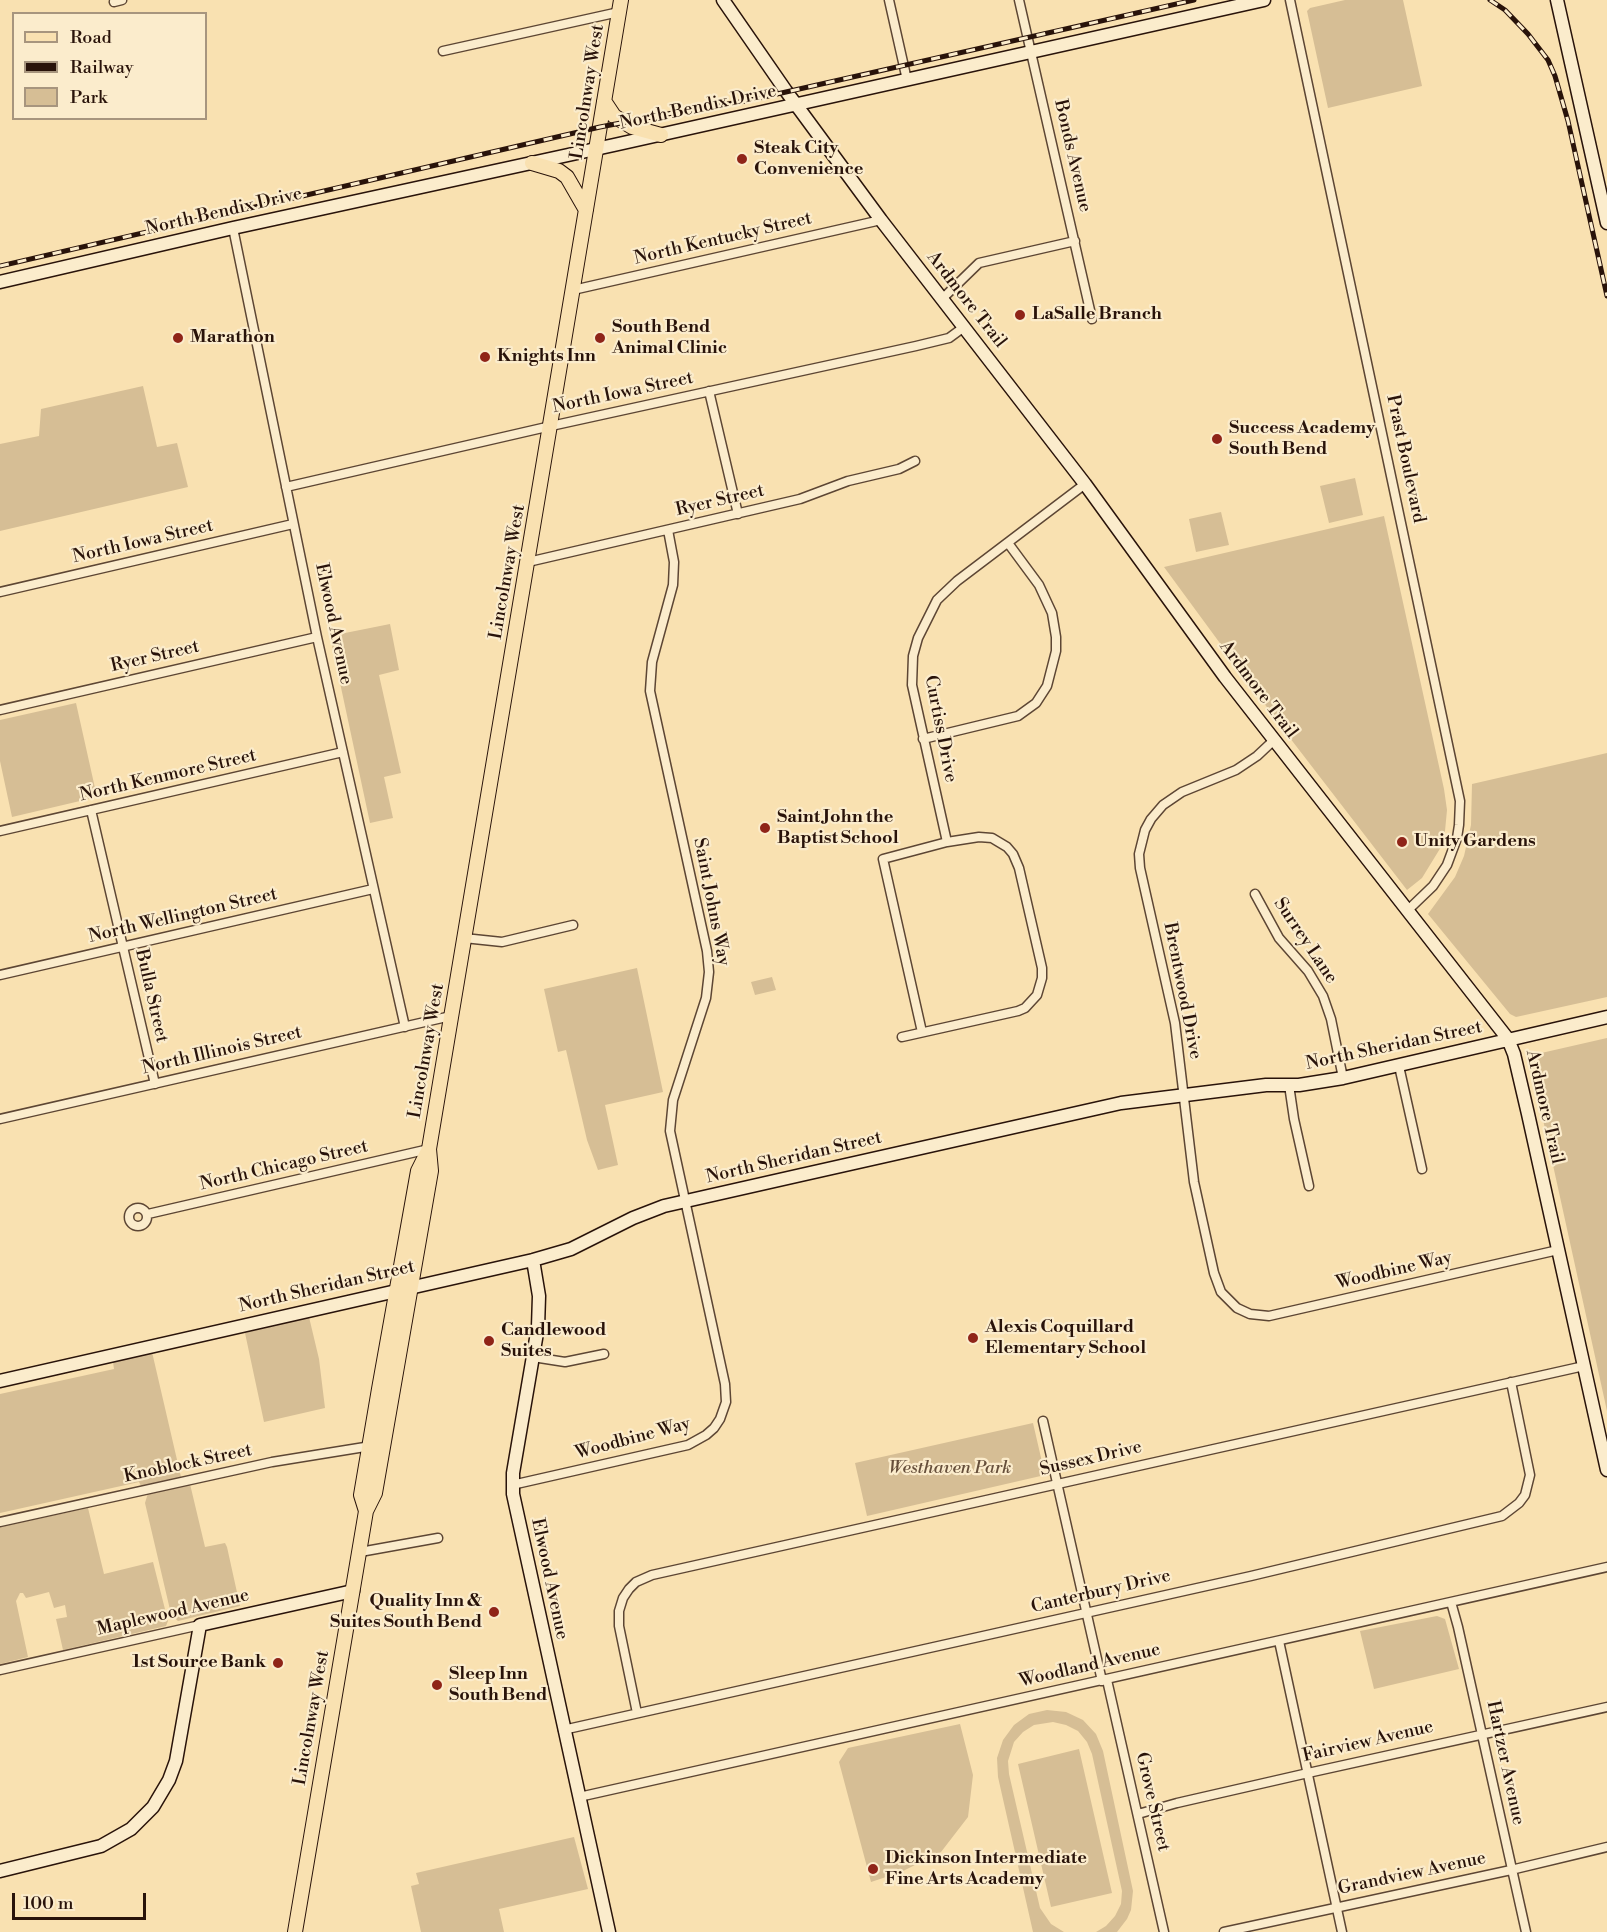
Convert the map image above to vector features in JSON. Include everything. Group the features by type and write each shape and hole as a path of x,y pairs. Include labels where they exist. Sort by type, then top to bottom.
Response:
{"main road":[{"name":"Lincolnway West","path":"295,1932 360,1552 366,1511 361,1495 376,1444 411,1287 431,1171 429,1149 620,6"},
{"path":"604,101 614,116 632,127 661,135"},
{"path":"532,163 559,171 567,177 586,210"},
{"name":"Lincolnway West","path":"376,1444 396,1290 418,1171 429,1149"}],"street":[{"name":"Ardmore Trail","path":"723,0 796,105 881,220 1085,484 1273,741 1508,1039 1514,1054 1607,1470"},
{"path":"888,0 907,80"},
{"name":"Bonds Avenue","path":"1019,0 1092,319"},
{"name":"North Bendix Drive","path":"0,282 233,228 1264,0"},
{"name":"Prast Boulevard","path":"1290,0 1460,801 1457,838 1447,865 1433,886 1408,910"},
{"path":"1557,0 1607,223"},
{"path":"443,51 620,6"},
{"name":"North Kentucky Street","path":"573,290 881,220"},
{"name":"Elwood Avenue","path":"233,228 317,637 405,1026"},
{"path":"942,299 979,263 1075,241"},
{"name":"North Iowa Street","path":"286,487 550,426 916,346 949,338 964,327"},
{"path":"709,392 738,514"},
{"name":"Ryer Street","path":"528,562 800,499 849,481 899,469 915,461"},
{"name":"Curtiss Drive","path":"947,842 912,685 913,656 918,638 937,600 957,580 1085,484"},
{"name":"North Iowa Street","path":"0,592 293,524"},
{"name":"Saint Johns Way","path":"668,530 674,562 673,585 652,662 650,691 707,951 709,972 706,998 671,1109 672,1144 725,1384"},
{"path":"923,740 1007,721 1036,703 1047,686 1056,651 1052,613 1039,585 1008,543"},
{"name":"Ryer Street","path":"0,710 317,637"},
{"name":"Brentwood Drive","path":"1238,1308 1221,1292 1214,1273 1192,1171 1175,1023 1140,868 1141,843 1151,819 1163,805 1182,792 1236,770 1257,756 1273,741"},
{"name":"North Kenmore Street","path":"0,831 343,752"},
{"name":"Bulla Street","path":"92,810 155,1084"},
{"path":"902,1037 1018,1011 1032,1002 1037,995 1042,978 1042,968 1019,868 1013,854 1005,844 992,838 979,837 947,842 883,859 922,1032"},
{"name":"North Wellington Street","path":"0,975 373,889"},
{"name":"Surrey Lane","path":"1254,894 1279,938 1308,971 1323,996 1331,1019 1343,1078"},
{"path":"464,938 502,942 573,925"},
{"name":"North Illinois Street","path":"0,1119 452,1016"},
{"name":"North Sheridan Street","path":"0,1380 533,1260 571,1249 649,1211 684,1201 1121,1103 1182,1094 1343,1078 1607,1017"},
{"path":"1399,1066 1422,1168"},
{"path":"1289,1085 1309,1186"},
{"name":"North Chicago Street","path":"148,1215 429,1149"},
{"name":"Woodbine Way","path":"1238,1308 1259,1316 1280,1315 1558,1250"},
{"name":"Elwood Avenue","path":"533,1260 539,1312 512,1485 521,1538 609,1932"},
{"path":"533,1357 565,1362 604,1354"},
{"name":"Sussex Drive","path":"637,1713 619,1626 619,1611 629,1589 646,1577 1584,1366"},
{"name":"Canterbury Drive","path":"563,1730 1285,1568 1502,1516 1519,1503 1525,1495 1530,1475 1511,1382"},
{"name":"Woodbine Way","path":"512,1485 698,1441 714,1428 720,1419 726,1402 725,1384"},
{"name":"Grove Street","path":"1043,1421 1086,1613 1138,1814 1164,1932"},
{"name":"Knoblock Street","path":"0,1522 272,1462 376,1444"},
{"path":"360,1552 438,1538"},
{"name":"Woodland Avenue","path":"579,1797 1607,1567"},
{"name":"Maplewood Avenue","path":"0,1670 353,1591"},
{"name":"Hartzer Avenue","path":"1451,1602 1526,1932"},
{"path":"0,1870 101,1846 131,1829 153,1807 176,1761 200,1625"},
{"path":"1279,1641 1342,1932"},
{"name":"Fairview Avenue","path":"1138,1814 1308,1773 1607,1707"},
{"name":"Grandview Avenue","path":"1224,1932 1607,1847"}],"green space":[{"path":"1345,0 1403,0 1422,86 1328,108 1307,11 1310,8"},
{"path":"143,386 157,447 177,443 188,487 0,531 0,444 39,436 41,409"},
{"path":"1355,478 1363,515 1329,523 1320,486"},
{"path":"1221,512 1229,545 1196,552 1189,519"},
{"path":"1384,516 1447,810 1441,847 1422,878 1407,890 1283,729 1164,567"},
{"path":"390,624 399,670 379,675 401,773 384,777 393,818 370,823 330,636"},
{"path":"76,703 97,797 12,817 0,761 0,720"},
{"path":"1607,753 1607,997 1516,1017 1510,1014 1428,914 1455,877 1464,856 1471,825 1472,784"},
{"path":"637,968 663,1092 605,1105 618,1165 598,1170 587,1140 566,1050 558,1052 544,989"},
{"path":"772,977 776,990 755,995 751,982"},
{"path":"1607,1038 1607,1411 1531,1065 1537,1054"},
{"path":"309,1317 319,1359 325,1408 264,1422 245,1333"},
{"path":"152,1352 181,1477 141,1486 139,1482 0,1513 0,1394 114,1369 113,1362"},
{"name":"Westhaven Park","path":"1033,1423 1045,1475 867,1516 855,1463"},
{"path":"190,1484 205,1547 225,1543 227,1547 240,1606 178,1621 171,1614 145,1503 148,1493"},
{"path":"88,1508 104,1574 153,1562 168,1621 166,1626 63,1650 56,1619 67,1617 65,1605 54,1608 49,1592 26,1598 23,1593 20,1593 16,1601 28,1657 0,1664 0,1527"},
{"path":"1437,1616 1445,1619 1459,1669 1374,1689 1360,1631"},
{"path":"1047,1710 1066,1712 1083,1720 1096,1734 1103,1751 1133,1891 1131,1910 1117,1932 1096,1932 1106,1926 1115,1916 1121,1904 1122,1891 1092,1754 1087,1742 1078,1731 1053,1722 1034,1725 1023,1732 1014,1742 1008,1761 1040,1908 1051,1924 1064,1932 1033,1932 998,1777 997,1758 1003,1740 1014,1725 1029,1714"},
{"path":"960,1724 973,1775 968,1817 941,1852 901,1872 871,1882 839,1762 848,1748"},
{"path":"1079,1749 1112,1893 1051,1907 1018,1764"},
{"path":"574,1837 588,1889 499,1909 504,1932 421,1932 411,1886 419,1884 416,1873"}],"railway":[{"path":"0,266 600,127 746,101 1194,0"},
{"path":"1490,0 1505,10 1528,34 1548,60 1555,76 1568,121 1607,296"}],"place":[{"name":"Steak City Convenience","path":"742,159"},
{"name":"LaSalle Branch","path":"1020,315"},
{"name":"Marathon","path":"178,338"},
{"name":"South Bend Animal Clinic","path":"600,338"},
{"name":"Knights Inn","path":"485,357"},
{"name":"Success Academy South Bend","path":"1217,439"},
{"name":"Saint John the Baptist School","path":"765,828"},
{"name":"Unity Gardens","path":"1402,842"},
{"name":"Alexis Coquillard Elementary School","path":"973,1338"},
{"name":"Candlewood Suites","path":"489,1341"},
{"name":"Quality Inn & Suites South Bend","path":"494,1612"},
{"name":"1st Source Bank","path":"278,1663"},
{"name":"Sleep Inn South Bend","path":"437,1685"},
{"name":"Dickinson Intermediate Fine Arts Academy","path":"873,1869"}]}
